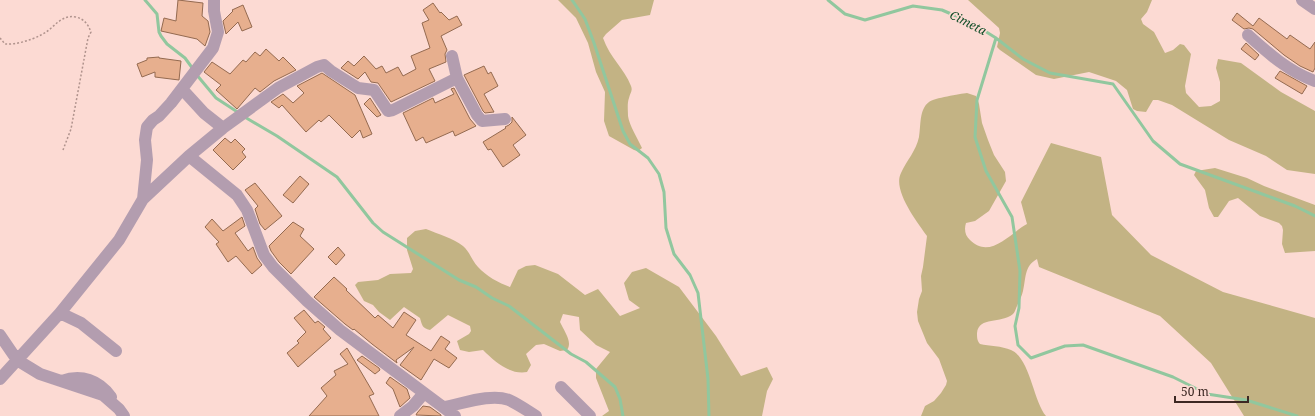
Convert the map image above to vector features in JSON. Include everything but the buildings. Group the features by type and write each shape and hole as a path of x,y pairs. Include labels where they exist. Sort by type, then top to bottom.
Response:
{"street":[{"path":"143,199 147,160 145,140 147,127 171,103 213,48 218,32 214,11 214,0"},
{"path":"1302,0 1315,9"},
{"path":"1248,35 1266,52 1302,77 1315,81"},
{"path":"452,56 457,78 477,115 482,121 505,119"},
{"path":"0,378 60,313 119,240 143,199 189,156 223,128 278,88 321,65 324,65 358,88 374,90 388,111 398,108 457,78"},
{"path":"182,89 204,113 223,128"},
{"path":"189,156 237,195 247,210 264,255 272,267 340,330 455,416"},
{"path":"60,313 81,323 116,351"},
{"path":"0,335 17,360 40,374 103,395 121,413"},
{"path":"561,387 590,416"},
{"path":"400,416 424,393"},
{"path":"444,407 464,404 485,398 503,399 509,400 536,416"}],"path":[{"path":"0,38 5,44 11,45 26,41 42,35 56,23 66,17 71,16 81,18 88,25 91,32 88,38 71,129 63,150"}],"shaded area":[{"path":"558,0 654,0 650,15 622,20 603,38 609,51 625,74 632,88 628,102 628,116 642,148 638,151 609,136 604,121 605,92 596,72 588,43 576,18"},
{"path":"968,0 1152,0 1147,12 1141,19 1143,24 1154,32 1165,53 1173,50 1180,44 1184,45 1191,54 1185,86 1186,93 1199,107 1211,106 1220,101 1220,82 1216,68 1218,59 1241,63 1281,92 1315,111 1315,174 1287,170 1266,156 1229,140 1172,105 1158,100 1153,100 1146,112 1137,111 1133,109 1127,90 1116,81 1089,72 1054,79 1036,75 997,47 1000,33 999,28"},
{"path":"967,93 976,96 982,123 988,140 994,155 1005,172 1006,181 989,211 975,221 966,223 965,232 970,240 977,245 985,247 992,246 1000,243 1027,224 1021,202 1051,143 1101,157 1112,215 1151,255 1223,292 1315,318 1315,416 1244,416 1211,363 1160,316 1039,267 1037,259 1028,269 1025,277 1023,293 1014,313 1003,319 982,324 979,328 977,336 980,344 1000,347 1011,350 1017,354 1023,361 1038,400 1046,416 921,416 925,406 934,401 941,393 947,381 939,359 927,343 918,321 917,312 922,291 921,276 927,236 907,206 900,188 899,180 901,173 918,142 922,113 926,105 936,99"},
{"path":"1215,168 1247,178 1315,205 1315,251 1285,253 1282,244 1282,226 1279,223 1260,216 1238,198 1229,201 1218,217 1214,217 1209,208 1205,190 1194,175 1196,171"},
{"path":"426,229 459,243 463,246 481,270 501,283 510,287 518,270 526,266 535,265 558,274 585,295 598,289 620,316 640,308 629,300 624,283 632,272 646,268 679,287 716,336 741,376 767,367 773,379 767,391 762,416 602,416 609,411 596,378 596,369 610,352 596,345 580,330 579,317 563,314 560,322 566,333 569,344 567,350 560,351 544,344 536,345 526,354 531,365 527,372 515,372 503,367 483,350 469,352 460,350 457,341 469,334 471,331 470,326 448,315 430,330 423,326 420,318 404,307 390,320 379,312 373,305 364,301 355,285 358,282 378,280 390,274 411,273 413,269 407,250 407,238 415,231"}],"waterway":[{"path":"145,0 157,14 159,32 161,36 167,44 185,58 193,69"},
{"path":"572,0 585,19 623,131 630,144 648,158 659,174 664,192 666,228 674,254 690,275 698,293 708,379 709,416"},
{"name":"Cimeta","path":"828,0 845,14 865,20 913,6 942,10 972,23 996,38 1023,59 1050,73 1113,84 1153,141 1180,164 1295,206 1315,216"},
{"path":"996,38 977,100 975,137 986,171 1012,217 1020,271 1019,308 1015,326 1018,345 1031,358 1065,346 1083,345 1173,377 1207,394 1246,400 1297,416"},
{"path":"196,74 216,98 239,113"},
{"path":"243,116 277,136 337,177 373,223 383,232 459,280 476,287 492,298 509,306 571,354 586,362 615,387 620,399 623,416"}]}
